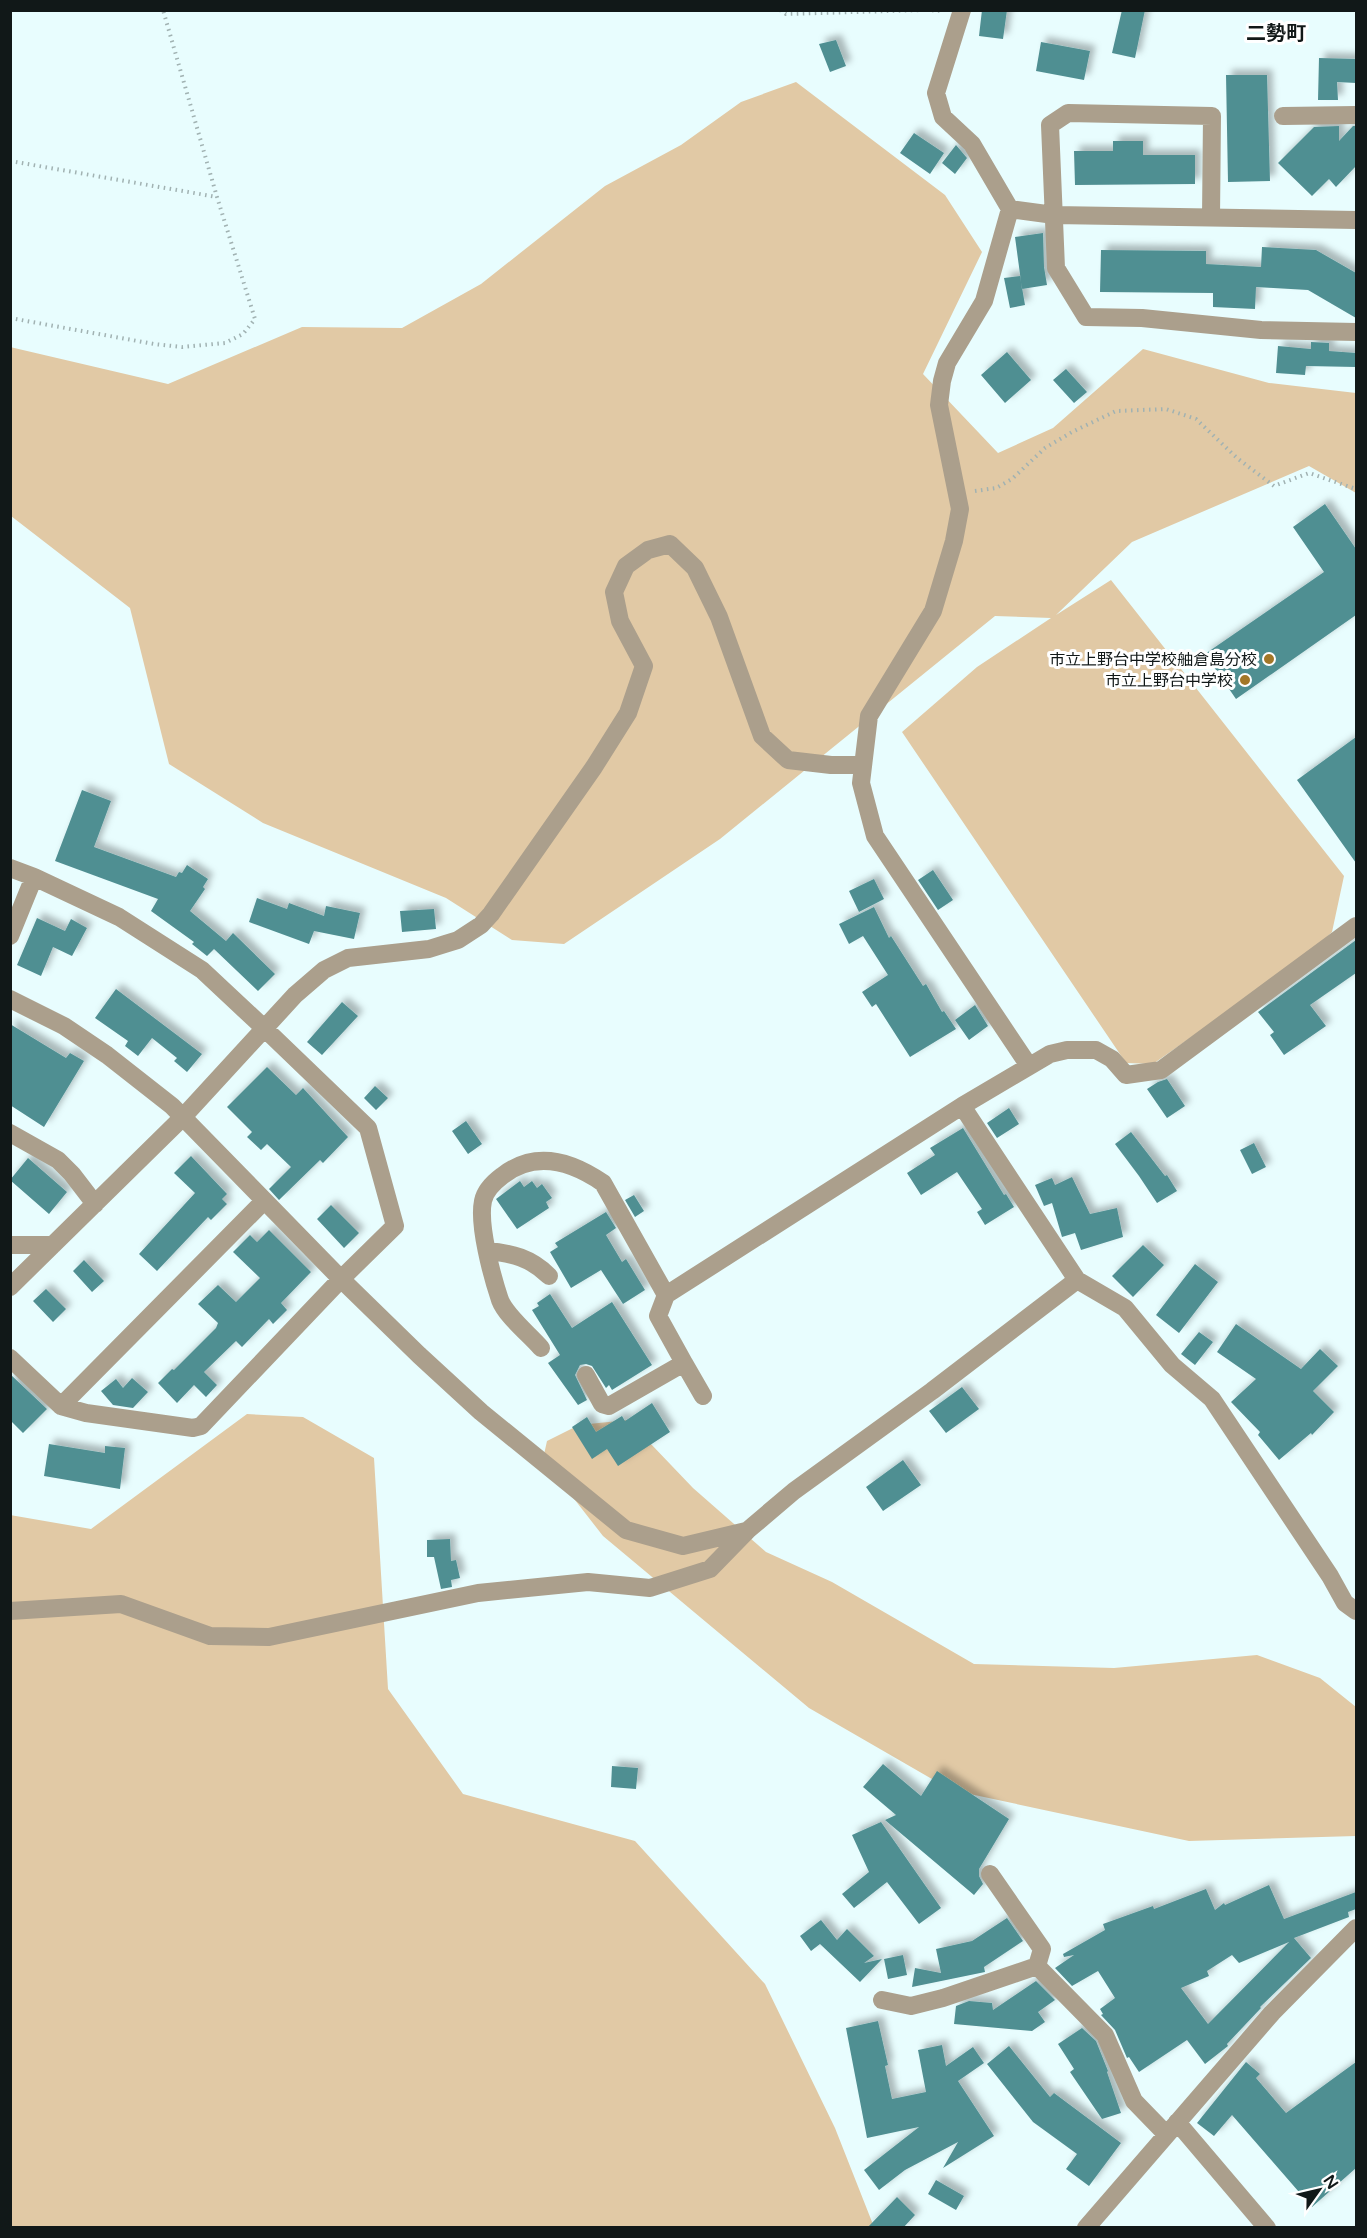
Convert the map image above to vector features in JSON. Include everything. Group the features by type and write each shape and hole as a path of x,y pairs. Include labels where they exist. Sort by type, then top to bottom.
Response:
{"street":[{"path":"962,10 936,93 943,117 972,144 1010,209 984,301 947,363 942,381 939,405 960,509 954,541 933,611 869,716 861,783 875,836 1029,1066"},
{"path":"1211,216 1212,116 1068,113 1050,125 1056,268 1086,317 1142,318 1261,330 1356,332"},
{"path":"1283,116 1356,115"},
{"path":"1010,209 1054,215 1356,220"},
{"path":"10,1287 183,1117 295,994 336,963 348,958 429,949 446,944 458,940 481,925 491,914 594,767 628,713 644,666 620,621 614,592 626,566 648,550 670,544 695,568 719,617 762,736 788,760 831,765 863,765"},
{"path":"10,868 119,917 202,970 368,1128 395,1226 341,1279 201,1426 194,1428 86,1413 61,1406 10,1358"},
{"path":"10,936 34,877"},
{"path":"703,1396 657,1316 666,1295 962,1106 1050,1054 1088,1048 1105,1053 1126,1075 1161,1070 1356,926"},
{"path":"10,999 64,1026 142,1081 183,1117 341,1279 481,1412 626,1530 683,1546 748,1530"},
{"path":"962,1106 1077,1280 1125,1308 1172,1365 1212,1399 1330,1576 1345,1604 1356,1611"},
{"path":"10,1133 58,1160 95,1204"},
{"path":"542,1348 501,1302 488,1251 482,1215 483,1200 487,1191 496,1180 517,1167 535,1160 567,1164 586,1171 603,1183 666,1295"},
{"path":"61,1406 264,1201"},
{"path":"10,1245 52,1245"},
{"path":"488,1251 519,1256 539,1266 549,1276"},
{"path":"10,1611 121,1604 210,1636 269,1637 478,1593 588,1582 650,1588 710,1569 748,1530 794,1491 932,1391 1077,1280"},
{"path":"586,1375 602,1404 609,1406 684,1363"},
{"path":"990,1874 1041,1949 1037,1966"},
{"path":"1086,2228 1272,2013 1356,1928"},
{"path":"882,2000 911,2006 943,1998 1037,1966"},
{"path":"1037,1966 1105,2036 1134,2101 1172,2128 1267,2228"}],"path":[{"path":"10,318 182,347 225,344 243,334 255,319 163,10"},
{"path":"780,10 786,14 924,10"},
{"path":"10,161 217,197"},
{"path":"957,494 996,488 1012,479 1046,448 1072,432 1116,411 1166,409 1196,419 1237,458 1274,486 1309,472 1356,489"}],"shaded area":[{"path":"796,82 945,195 982,252 923,374 998,453 1053,428 1143,349 1269,383 1356,393 1356,493 1309,466 1132,542 1056,615 1111,580 1344,876 1332,932 1307,956 1153,1064 1126,1063 902,732 977,667 1051,618 995,616 720,839 564,944 512,940 446,898 263,823 169,764 130,608 11,516 10,347 168,384 302,327 402,328 481,284 605,186 681,145 741,102"},
{"path":"247,1414 303,1417 374,1458 388,1689 463,1794 635,1841 765,1984 835,2128 874,2227 11,2227 10,1515 91,1529"},
{"path":"628,1420 693,1488 766,1552 832,1582 974,1664 1114,1668 1257,1655 1320,1678 1356,1707 1356,1836 1189,1841 951,1790 809,1708 603,1536 543,1459 547,1441 579,1425"}],"building":[{"path":"982,10 1007,10 1003,39 979,36"},
{"path":"1122,10 1145,10 1135,58 1112,53"},
{"path":"836,40 846,66 830,72 819,44"},
{"path":"1041,42 1090,51 1084,80 1036,71"},
{"path":"1319,58 1356,59 1356,83 1337,82 1338,100 1318,100"},
{"path":"1226,75 1267,75 1270,181 1228,182"},
{"path":"1339,126 1339,141 1353,126 1356,126 1356,166 1336,187 1329,179 1312,196 1278,163 1314,127"},
{"path":"914,133 944,153 930,174 900,153"},
{"path":"1113,141 1143,141 1143,155 1195,155 1195,184 1075,185 1074,151 1113,151"},
{"path":"956,145 967,158 955,174 942,163"},
{"path":"1043,233 1047,285 1022,289 1015,237"},
{"path":"1262,247 1316,250 1356,273 1356,318 1308,290 1256,287 1255,309 1213,307 1213,293 1100,292 1101,250 1206,251 1206,264 1261,267"},
{"path":"1020,276 1025,305 1010,308 1004,278"},
{"path":"1311,342 1329,343 1329,351 1356,353 1356,367 1306,366 1305,375 1276,373 1278,346 1311,349"},
{"path":"1007,352 1031,380 1005,403 981,375"},
{"path":"1066,369 1087,392 1074,403 1053,380"},
{"path":"1325,504 1356,549 1356,615 1236,699 1205,654 1324,572 1293,527"},
{"path":"1356,737 1356,863 1297,780"},
{"path":"82,790 111,801 94,847 176,877 187,865 208,879 203,887 205,889 190,911 226,941 233,933 275,974 258,991 214,949 207,956 192,944 194,942 151,911 158,899 55,861"},
{"path":"933,870 953,900 938,910 918,880"},
{"path":"874,879 884,899 859,912 849,891"},
{"path":"257,898 287,909 289,903 324,916 326,906 360,913 354,939 314,931 309,944 249,922"},
{"path":"874,907 889,938 891,936 923,986 926,984 942,1012 944,1011 956,1029 910,1057 876,1004 872,1007 862,992 888,975 863,936 849,944 839,924"},
{"path":"434,909 436,929 402,932 400,911"},
{"path":"37,918 65,931 71,919 87,928 72,956 53,947 41,976 17,965"},
{"path":"1356,940 1356,973 1310,1005 1326,1026 1284,1055 1270,1035 1274,1032 1258,1012"},
{"path":"116,989 202,1054 187,1072 174,1061 177,1058 152,1038 138,1056 125,1046 128,1041 95,1018"},
{"path":"342,1002 358,1016 322,1055 307,1042"},
{"path":"975,1005 988,1026 969,1040 955,1020"},
{"path":"10,1024 66,1058 70,1053 84,1061 44,1127 10,1105"},
{"path":"267,1067 296,1095 303,1088 348,1137 323,1163 320,1160 279,1200 269,1189 291,1167 267,1144 261,1150 247,1137 252,1132 227,1107"},
{"path":"1167,1079 1185,1106 1167,1118 1147,1089"},
{"path":"375,1086 388,1098 376,1110 364,1098"},
{"path":"1009,1108 1019,1124 997,1138 987,1123"},
{"path":"466,1121 482,1144 468,1154 452,1131"},
{"path":"963,1128 1004,1195 1006,1194 1014,1207 985,1225 977,1212 982,1209 957,1172 921,1195 907,1173 935,1155 930,1148"},
{"path":"1131,1132 1165,1176 1167,1175 1177,1191 1157,1203 1115,1144"},
{"path":"1254,1143 1266,1167 1252,1174 1240,1150"},
{"path":"191,1156 227,1194 222,1199 227,1204 211,1220 208,1217 157,1271 139,1254 195,1193 174,1173"},
{"path":"28,1158 67,1192 49,1214 10,1180"},
{"path":"1072,1177 1090,1214 1117,1208 1123,1237 1081,1250 1075,1233 1062,1237 1052,1203 1044,1206 1035,1185 1052,1178 1055,1185"},
{"path":"520,1181 524,1187 532,1181 537,1188 542,1184 552,1198 546,1202 549,1208 517,1229 496,1199"},
{"path":"634,1195 644,1211 635,1217 625,1200"},
{"path":"331,1205 359,1233 344,1248 317,1219"},
{"path":"606,1212 616,1228 606,1235 622,1262 626,1259 645,1290 623,1304 601,1270 571,1288 550,1252 558,1247 555,1243"},
{"path":"269,1230 311,1272 281,1303 287,1310 273,1324 269,1319 242,1347 236,1341 204,1372 217,1385 206,1397 194,1385 177,1403 158,1383 216,1328 218,1323 198,1304 218,1285 236,1302 260,1278 233,1252 250,1235 257,1242"},
{"path":"1143,1245 1164,1265 1133,1297 1112,1276"},
{"path":"84,1260 104,1281 92,1292 73,1271"},
{"path":"1195,1264 1218,1282 1179,1333 1156,1315"},
{"path":"46,1289 66,1309 53,1322 33,1301"},
{"path":"550,1294 572,1328 612,1302 652,1365 612,1390 609,1385 606,1388 592,1366 580,1365 575,1375 587,1400 578,1405 548,1363 560,1355 532,1310 539,1306 537,1303"},
{"path":"1236,1324 1301,1369 1320,1349 1338,1366 1313,1391 1334,1412 1312,1435 1311,1433 1279,1460 1258,1435 1260,1432 1231,1402 1256,1379 1217,1352"},
{"path":"1199,1332 1213,1342 1195,1365 1181,1354"},
{"path":"10,1374 47,1409 23,1433 10,1420"},
{"path":"132,1378 148,1392 133,1408 113,1405 101,1391 116,1379 123,1388"},
{"path":"962,1387 979,1409 946,1433 929,1411"},
{"path":"652,1403 670,1432 618,1466 607,1449 592,1459 572,1427 587,1417 596,1432 622,1416 625,1421"},
{"path":"49,1444 105,1453 105,1446 125,1448 120,1489 44,1476"},
{"path":"903,1460 921,1485 883,1511 866,1487"},
{"path":"450,1539 451,1561 456,1560 460,1578 451,1580 452,1587 441,1589 434,1557 427,1557 427,1540"},
{"path":"883,1764 921,1796 937,1771 1009,1819 979,1869 979,1876 983,1884 974,1895 885,1820 896,1815 863,1787"},
{"path":"612,1766 638,1768 636,1789 611,1787"},
{"path":"881,1822 941,1908 919,1924 887,1882 854,1908 842,1894 869,1872 852,1835"},
{"path":"1269,1885 1284,1919 1356,1892 1356,1909 1348,1912 1349,1917 1294,1938 1311,1958 1260,2007 1227,2044 1228,2046 1205,2064 1187,2040 1139,2072 1129,2057 1127,2058 1115,2030 1101,2015 1103,2014 1100,2009 1115,1998 1098,1971 1072,1986 1055,1968 1074,1955 1064,1957 1063,1954 1105,1930 1103,1924 1153,1906 1154,1909 1206,1889 1215,1910 1224,1903 1225,1905","holes":["1289,1942 1208,2024 1181,1988 1209,1976 1207,1971 1232,1955 1239,1963"]},
{"path":"1007,1918 1023,1941 984,1967 985,1972 912,1987 915,1968 941,1973 936,1949 972,1941"},
{"path":"821,1920 837,1940 847,1929 874,1956 864,1963 882,1959 860,1982 820,1944 811,1951 800,1936"},
{"path":"903,1955 907,1975 888,1979 884,1959"},
{"path":"1036,1981 1055,2000 1038,2012 1045,2022 1032,2031 954,2024 956,2006 969,2001 992,2003 993,2010"},
{"path":"878,2021 888,2065 885,2066 892,2099 926,2092 918,2050 942,2045 946,2066 973,2047 984,2063 958,2081 994,2136 943,2168 958,2142 905,2170 879,2190 864,2170 919,2127 867,2138 846,2028"},
{"path":"1082,2028 1096,2041 1121,2113 1102,2119 1070,2072 1074,2069 1058,2044"},
{"path":"1009,2046 1050,2097 1054,2093 1121,2143 1089,2186 1066,2169 1077,2154 1033,2122 987,2064"},
{"path":"1246,2062 1260,2074 1256,2078 1286,2113 1356,2062 1356,2168 1312,2207 1232,2115 1214,2136 1197,2123"},
{"path":"936,2180 964,2196 956,2210 928,2194"},
{"path":"897,2197 915,2215 903,2228 867,2228"}],"place":[{"name":"市立上野台中学校舳倉島分校","path":"1269,659"},
{"name":"市立上野台中学校","path":"1245,680"}],"district":[{"name":"二勢町","path":"1276,33"}]}
